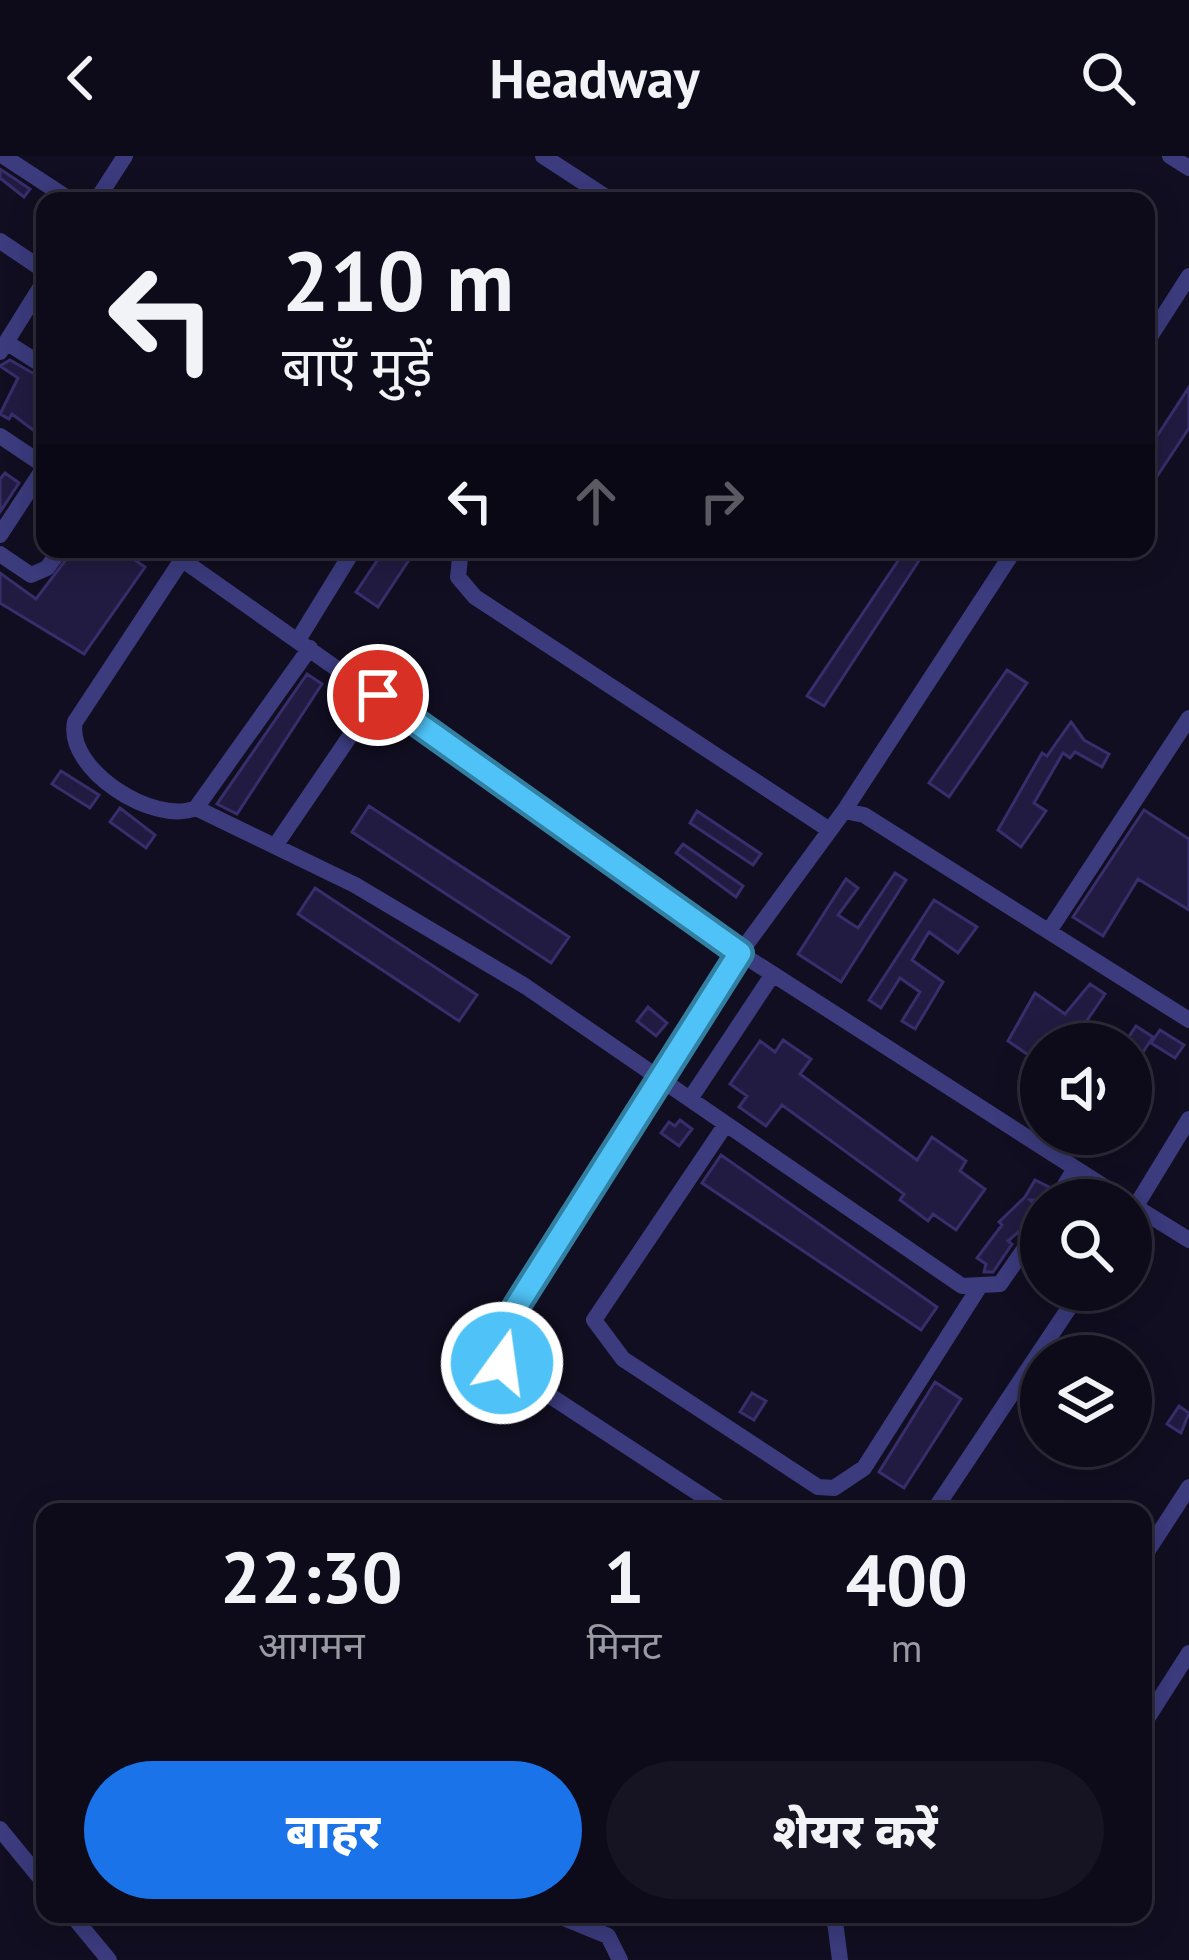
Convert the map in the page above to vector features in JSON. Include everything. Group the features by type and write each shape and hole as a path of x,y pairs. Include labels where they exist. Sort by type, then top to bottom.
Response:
{"street":[{"path":"3,156 58,192"},
{"path":"543,156 598,192"},
{"path":"1170,156 1189,168"},
{"path":"101,192 120,158"},
{"path":"0,241 36,268"},
{"path":"1155,329 1189,276"},
{"path":"36,290 3,347 36,363"},
{"path":"0,436 36,460"},
{"path":"0,535 36,480"},
{"path":"0,554 31,575 47,568 54,558"},
{"path":"175,558 75,722 72,737 98,775 146,806 178,816 196,808 304,644 349,558"},
{"path":"187,558 740,953 1091,1179"},
{"path":"460,558 458,577 475,597 828,829"},
{"path":"713,1503 502,1363 497,1345 740,953 844,811 1009,558"},
{"path":"274,846 378,695"},
{"path":"1048,931 1188,717"},
{"path":"196,808 432,929 660,1078 962,1286 1000,1284 1020,1260"},
{"path":"844,811 864,815 1189,1020"},
{"path":"690,1100 773,974"},
{"path":"1148,1179 1189,1119"},
{"path":"726,1124 594,1320 623,1359 818,1486 834,1488 864,1468 978,1288"},
{"path":"1068,1179 1075,1168"},
{"path":"1152,1219 1189,1240"},
{"path":"939,1503 1067,1311"},
{"path":"1152,1544 1189,1487"},
{"path":"1152,1711 1189,1653"},
{"path":"0,1829 36,1868"},
{"path":"78,1923 110,1960"},
{"path":"576,1923 608,1936 620,1960"},
{"path":"834,1923 840,1960"}],"building":[{"path":"0,169 30,189 24,197 0,178"},
{"path":"10,360 36,375 36,432 12,414 9,419 0,414 18,378 0,366"},
{"path":"1189,387 1189,428 1155,479 1155,439"},
{"path":"5,473 19,483 0,512 0,479"},
{"path":"67,558 132,558 145,567 84,654 0,603 0,573 36,599"},
{"path":"379,558 409,560 378,607 356,592"},
{"path":"900,558 921,558 824,706 807,696"},
{"path":"1007,670 1027,683 949,797 929,783"},
{"path":"307,674 322,684 237,814 217,804"},
{"path":"1071,722 1084,740 1109,754 1102,767 1075,752 1070,758 1063,753 1034,803 1046,811 1021,847 998,830 1042,753 1047,756"},
{"path":"61,771 99,795 90,808 52,784"},
{"path":"369,806 569,937 551,963 352,832"},
{"path":"120,808 155,835 146,848 110,822"},
{"path":"1144,810 1189,839 1189,910 1138,879 1103,936 1073,917"},
{"path":"697,811 761,854 753,865 690,823"},
{"path":"683,844 743,886 736,897 676,853"},
{"path":"895,873 906,880 841,982 798,954 846,879 858,888 838,915 858,928"},
{"path":"315,888 477,995 459,1021 298,914"},
{"path":"934,900 977,927 958,953 929,932 912,960 943,982 915,1029 902,1021 920,992 900,978 881,1008 869,1000"},
{"path":"1090,984 1105,994 1085,1023 1020,1023 1020,1049 1008,1041 1035,993 1065,1014"},
{"path":"648,1007 667,1023 656,1036 637,1021"},
{"path":"1160,1030 1184,1045 1175,1058 1152,1042"},
{"path":"783,1040 811,1059 800,1074 917,1160 932,1137 966,1161 960,1171 985,1189 956,1230 933,1214 928,1221 900,1200 904,1194 782,1105 766,1126 739,1107 747,1096 730,1084 760,1041 775,1052"},
{"path":"680,1120 692,1129 679,1146 661,1133 669,1122 675,1126"},
{"path":"721,1155 937,1307 921,1330 702,1183"},
{"path":"1020,1202 1020,1230 1008,1241 1012,1244 993,1272 984,1272 986,1264 977,1258 1002,1225 999,1222"},
{"path":"935,1382 961,1399 904,1488 879,1472"},
{"path":"752,1393 766,1401 754,1420 740,1412"},
{"path":"1179,1406 1189,1413 1181,1433 1167,1424"}],"route":[{"path":"378,695 740,953 516,1307 497,1345 502,1363"}]}
